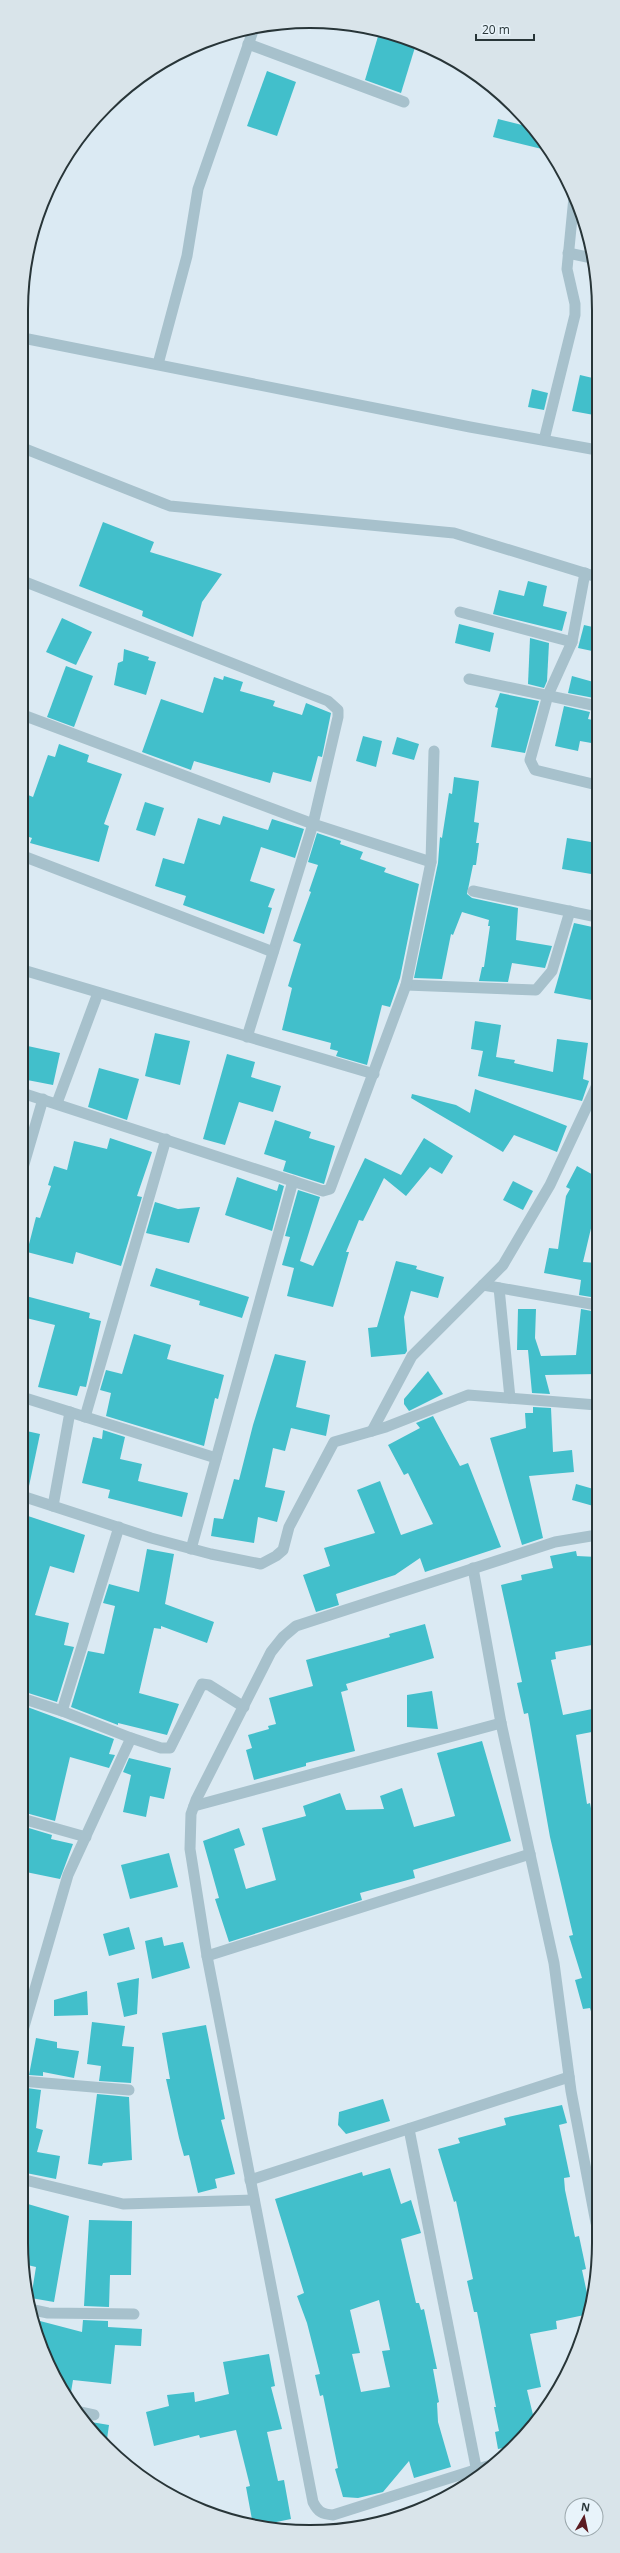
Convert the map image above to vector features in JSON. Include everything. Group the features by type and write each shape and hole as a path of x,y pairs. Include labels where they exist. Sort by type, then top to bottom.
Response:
{"street":[{"path":"158,364 187,256 198,189 252,34"},
{"path":"248,44 404,102"},
{"path":"544,440 575,315 575,304 567,269 573,207"},
{"path":"568,253 587,257"},
{"path":"28,339 448,423 592,449"},
{"path":"28,450 158,502 181,508 454,533 592,576"},
{"path":"585,573 572,642 548,695 530,764 535,770 592,784"},
{"path":"28,583 334,704 338,717 313,824 247,1037"},
{"path":"460,612 572,642"},
{"path":"469,679 592,705"},
{"path":"28,717 313,824 431,862"},
{"path":"28,1095 323,1191 330,1189 406,985 431,862 434,751"},
{"path":"28,858 274,952"},
{"path":"473,891 592,916"},
{"path":"406,985 536,990 552,971 570,911"},
{"path":"28,972 374,1074"},
{"path":"57,1103 98,993"},
{"path":"372,1431 412,1356 503,1265 548,1189 592,1094"},
{"path":"28,1150 43,1099"},
{"path":"85,1417 166,1139"},
{"path":"191,1549 293,1181"},
{"path":"483,1285 592,1304"},
{"path":"499,1288 510,1398"},
{"path":"28,1498 191,1549 261,1564 276,1556 283,1550 289,1527 330,1446 342,1440 372,1431 461,1397 510,1398 592,1405"},
{"path":"28,1399 216,1458"},
{"path":"53,1506 70,1412"},
{"path":"62,1711 119,1527"},
{"path":"467,2477 333,2515 322,2514 317,2510 313,2502 207,1956 190,1849 189,1831 194,1806 271,1652 283,1637 296,1626 555,1542 592,1536"},
{"path":"473,1568 501,1723 556,1973 569,2077 592,2201"},
{"path":"28,1700 161,1748 170,1748 197,1690 202,1684 215,1688 244,1707"},
{"path":"194,1806 501,1723"},
{"path":"28,2012 68,1875 131,1738"},
{"path":"28,1821 86,1837"},
{"path":"207,1956 530,1854"},
{"path":"250,2180 569,2077"},
{"path":"28,2082 129,2090"},
{"path":"409,2129 476,2471"},
{"path":"28,2181 113,2203 132,2205 254,2200"},
{"path":"36,2311 48,2313 134,2314"},
{"path":"85,2413 94,2415"}],"building":[{"path":"378,37 415,48 401,93 365,80"},
{"path":"267,71 296,82 277,136 247,126"},
{"path":"498,119 523,125 541,149 493,137"},
{"path":"580,375 592,378 592,415 572,411"},
{"path":"532,389 548,393 544,410 528,407"},
{"path":"103,522 154,542 150,552 222,574 202,602 193,637 142,616 143,611 79,586"},
{"path":"528,581 547,586 543,606 567,612 562,631 493,614 499,590 524,596"},
{"path":"62,618 92,632 76,665 46,652"},
{"path":"459,624 494,633 490,652 455,643"},
{"path":"584,625 592,627 592,651 578,648"},
{"path":"530,638 549,643 547,681 544,688 528,684"},
{"path":"124,649 149,657 148,660 156,662 146,695 114,685 118,663 123,661"},
{"path":"66,666 93,676 74,727 47,717"},
{"path":"224,676 243,682 240,691 275,701 273,706 302,715 306,703 331,713 322,757 318,756 311,782 273,772 270,783 194,761 191,770 142,752 161,699 203,713 214,677 223,680"},
{"path":"572,676 592,682 592,698 568,693"},
{"path":"500,693 539,701 525,753 491,747 498,708 495,707"},
{"path":"564,706 590,712 588,719 592,720 592,743 580,741 578,751 555,746"},
{"path":"363,736 382,741 376,767 356,761"},
{"path":"397,737 419,744 414,760 392,754"},
{"path":"59,744 89,755 87,762 122,774 104,824 109,826 99,862 30,843 32,838 28,837 28,795 33,797 48,755 55,757"},
{"path":"454,777 479,781 474,822 479,823 476,843 479,843 476,865 473,865 467,894 472,898 518,908 516,940 552,946 545,968 512,963 508,982 479,981 482,967 484,967 490,926 488,926 489,920 462,912 453,935 451,934 442,979 414,978 438,863 440,837 442,838 449,793 452,794"},
{"path":"145,802 164,808 155,836 136,830"},
{"path":"223,816 268,830 272,819 304,829 295,858 261,847 250,881 275,889 268,907 272,908 264,934 183,905 186,896 155,886 163,858 184,864 198,818 220,825"},
{"path":"317,833 341,841 340,844 363,852 360,859 386,868 384,872 419,884 400,978 390,1007 382,1005 367,1065 336,1056 338,1051 330,1049 331,1043 282,1030 292,988 288,986 301,944 293,941 311,892 309,891 318,865 308,862"},
{"path":"567,838 592,842 592,874 562,869"},
{"path":"574,923 592,927 592,1000 554,993"},
{"path":"475,1021 501,1025 496,1057 515,1060 514,1063 553,1072 557,1039 588,1043 583,1079 589,1081 582,1101 478,1076 483,1051 471,1049"},
{"path":"155,1033 190,1041 180,1085 145,1076"},
{"path":"28,1046 60,1053 53,1085 28,1080"},
{"path":"227,1054 255,1062 251,1077 281,1086 273,1112 239,1102 225,1145 203,1139"},
{"path":"99,1068 139,1079 127,1120 88,1107"},
{"path":"475,1089 567,1126 557,1152 514,1135 503,1152 411,1098 412,1094 456,1105 470,1113"},
{"path":"275,1120 311,1132 309,1138 335,1146 324,1184 283,1171 286,1161 264,1154"},
{"path":"110,1138 152,1152 137,1196 142,1197 121,1266 76,1252 73,1264 28,1252 36,1217 40,1218 51,1186 48,1185 54,1166 67,1170 74,1141 107,1149"},
{"path":"424,1138 453,1156 442,1174 430,1167 406,1196 384,1178 363,1221 359,1220 346,1252 349,1252 333,1307 287,1296 294,1268 282,1265 290,1237 285,1236 298,1190 320,1197 300,1261 313,1266 365,1158 401,1175"},
{"path":"577,1166 592,1174 592,1224 583,1262 592,1263 592,1297 579,1295 581,1280 544,1273 549,1248 558,1249 566,1196 570,1189 566,1187"},
{"path":"237,1177 277,1191 279,1184 284,1186 272,1231 225,1215"},
{"path":"513,1181 533,1191 523,1210 503,1200"},
{"path":"155,1202 178,1209 200,1207 189,1243 146,1233"},
{"path":"396,1261 417,1266 416,1269 444,1277 438,1298 411,1291 404,1317 407,1351 405,1354 371,1357 368,1328 377,1327"},
{"path":"156,1268 249,1297 242,1318 199,1305 200,1301 150,1286"},
{"path":"28,1297 90,1313 89,1318 101,1321 86,1387 80,1386 77,1396 38,1387 55,1325 28,1318"},
{"path":"518,1309 536,1309 535,1338 541,1356 576,1355 581,1309 592,1311 592,1374 545,1375 550,1394 532,1393 528,1350 517,1350"},
{"path":"134,1334 171,1345 167,1359 224,1375 218,1399 215,1398 204,1446 106,1416 111,1393 100,1390 106,1370 122,1374"},
{"path":"275,1354 306,1361 296,1407 330,1415 326,1436 291,1428 285,1451 273,1448 265,1487 285,1491 277,1522 258,1517 254,1543 211,1536 214,1518 223,1519 234,1479 239,1480 253,1425"},
{"path":"428,1371 443,1394 409,1411 404,1404 404,1399"},
{"path":"533,1407 551,1408 553,1452 572,1450 574,1472 529,1476 543,1538 522,1545 490,1438 526,1428 525,1413 533,1413"},
{"path":"433,1416 460,1466 468,1463 501,1547 425,1572 420,1558 395,1575 336,1594 339,1605 316,1612 303,1575 330,1566 324,1548 375,1533 357,1490 380,1481 401,1535 433,1524 408,1473 404,1475 388,1445 420,1428 416,1423"},
{"path":"103,1430 125,1437 120,1459 142,1464 138,1481 188,1493 182,1517 108,1498 110,1490 82,1483 93,1437 102,1439"},
{"path":"28,1431 40,1434 28,1486"},
{"path":"576,1484 592,1489 592,1506 572,1500"},
{"path":"28,1516 85,1535 74,1573 50,1566 35,1615 69,1623 64,1645 74,1647 57,1702 28,1693"},
{"path":"147,1549 174,1554 165,1604 214,1622 207,1643 161,1626 161,1629 154,1628 139,1693 179,1704 167,1735 118,1723 118,1725 71,1707 88,1651 104,1654 115,1606 103,1603 109,1584 139,1592"},
{"path":"576,1551 577,1556 592,1557 592,1645 555,1652 556,1659 551,1660 563,1715 592,1709 592,1732 576,1735 587,1804 590,1803 592,1814 592,2015 590,2008 583,2009 575,1980 582,1978 569,1936 573,1935 550,1837 528,1713 524,1714 517,1683 522,1682 501,1585 522,1580 521,1575 553,1568 550,1556"},
{"path":"425,1624 434,1658 346,1684 348,1690 341,1692 355,1751 306,1763 306,1766 254,1780 246,1750 252,1748 248,1735 269,1729 268,1726 276,1724 269,1698 313,1686 306,1660 390,1637 389,1634"},
{"path":"432,1691 438,1729 407,1727 407,1695"},
{"path":"28,1707 114,1739 109,1754 115,1755 109,1768 70,1757 55,1821 28,1814"},
{"path":"482,1741 511,1841 413,1870 415,1878 360,1893 362,1900 229,1942 215,1899 219,1898 203,1841 239,1828 245,1845 234,1849 246,1889 276,1880 262,1828 306,1816 303,1806 340,1793 346,1810 384,1809 380,1796 402,1788 414,1827 455,1816 437,1753"},
{"path":"129,1758 171,1768 164,1799 150,1796 146,1817 123,1812 131,1775 123,1772"},
{"path":"28,1828 52,1835 51,1839 73,1844 60,1879 28,1872"},
{"path":"169,1853 178,1887 130,1899 121,1865"},
{"path":"129,1927 135,1949 109,1956 103,1934"},
{"path":"162,1937 164,1946 183,1942 190,1968 152,1979 145,1941"},
{"path":"139,1978 137,2014 124,2017 117,1983"},
{"path":"87,1991 88,2015 54,2016 54,2000"},
{"path":"92,2022 125,2026 122,2046 134,2047 131,2083 99,2081 101,2066 87,2064"},
{"path":"206,2025 225,2119 221,2120 235,2174 215,2179 217,2188 198,2193 189,2155 184,2156 179,2138 166,2079 170,2079 162,2033"},
{"path":"36,2038 57,2042 57,2048 79,2051 74,2078 43,2072 43,2076 29,2075"},
{"path":"28,2088 41,2090 36,2128 43,2130 37,2152 60,2156 56,2179 28,2173"},
{"path":"97,2094 129,2097 132,2160 103,2163 102,2166 88,2164"},
{"path":"383,2099 390,2121 346,2134 338,2125 339,2112"},
{"path":"562,2105 567,2123 559,2125 570,2177 564,2178 565,2190 575,2237 579,2236 586,2269 582,2270 587,2295 582,2315 556,2321 557,2329 530,2334 541,2387 527,2390 533,2416 503,2448 498,2449 495,2432 499,2431 494,2407 496,2407 477,2312 474,2312 467,2281 473,2279 456,2201 454,2202 438,2149 460,2143 458,2138 506,2125 504,2118"},
{"path":"390,2168 401,2204 411,2200 421,2233 401,2239 416,2303 419,2303 421,2310 424,2309 437,2369 433,2369 439,2402 437,2403 438,2422 451,2467 414,2478 409,2461 383,2492 358,2498 343,2497 335,2469 338,2468 323,2395 320,2396 315,2375 320,2374 307,2323 297,2296 304,2293 275,2199 362,2172 363,2176","holes":["379,2300 390,2350 382,2351 390,2387 361,2392 352,2354 360,2353 350,2310"]},
{"path":"28,2204 69,2216 54,2302 33,2298 32,2292 36,2267 29,2265"},
{"path":"89,2220 132,2221 131,2275 110,2275 109,2307 84,2306"},
{"path":"83,2320 108,2321 108,2327 142,2329 141,2346 115,2345 111,2384 73,2380 71,2392 49,2351 40,2322 82,2332"},
{"path":"269,2354 275,2386 271,2387 282,2429 267,2432 278,2481 284,2480 291,2519 272,2523 252,2519 246,2487 250,2486 236,2430 200,2438 199,2435 154,2446 146,2412 169,2406 167,2395 194,2392 195,2402 229,2394 223,2362"},
{"path":"92,2422 109,2425 107,2438"}]}
